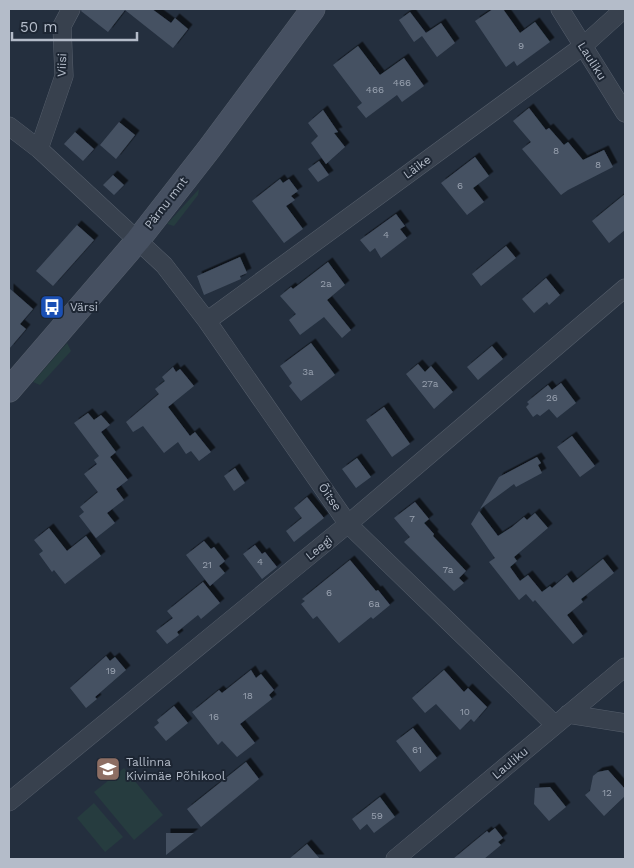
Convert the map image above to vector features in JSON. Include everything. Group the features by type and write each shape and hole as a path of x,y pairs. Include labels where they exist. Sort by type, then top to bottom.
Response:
{"main road":[{"name":"Pärnu mnt","path":"9,390 138,240 209,149 313,9"}],"street":[{"name":"Viisi","path":"39,149 64,76 62,26 71,9"},
{"name":"Lauliku","path":"560,9 625,113"},
{"name":"Läike","path":"207,321 583,46 624,9"},
{"path":"9,126 39,149 138,240"},
{"name":"Õitse","path":"138,240 164,265 207,321 348,524 555,725"},
{"name":"Leegi","path":"9,802 348,524 625,288"},
{"name":"Lauliku","path":"395,859 625,668"},
{"path":"568,714 625,723"}],"green space":[{"path":"199,189 198,195 174,226 167,224"},
{"path":"67,343 71,351 40,385 33,382"},
{"path":"124,768 163,815 134,840 94,792"},
{"path":"94,803 123,837 105,852 77,818"}],"building":[{"path":"82,9 152,9 171,23 175,18 188,29 173,48 125,10 108,32 81,11"},
{"path":"493,9 503,9 520,33 535,22 550,42 517,66 514,61 506,67 475,21"},
{"path":"410,12 426,33 441,23 455,43 437,57 422,36 414,42 399,20"},
{"path":"358,46 380,75 404,58 424,86 402,102 397,95 366,118 357,107 362,103 333,65"},
{"path":"529,108 546,130 549,128 564,145 568,142 583,160 604,150 613,167 561,195 522,149 531,142 513,121"},
{"path":"323,110 338,132 334,133 345,147 326,164 311,143 318,136 308,123"},
{"path":"119,122 135,135 116,159 100,145"},
{"path":"75,132 94,149 83,161 64,144"},
{"path":"475,157 489,176 473,188 484,202 467,215 441,183"},
{"path":"319,161 329,175 318,182 308,169"},
{"path":"113,175 124,185 114,195 103,185"},
{"path":"280,179 283,183 289,179 298,191 291,196 295,200 286,206 303,229 284,243 252,201"},
{"path":"625,194 625,230 609,243 592,221"},
{"path":"396,214 405,226 400,229 407,238 381,258 375,248 370,252 360,240"},
{"path":"77,225 94,240 53,286 36,271"},
{"path":"506,246 516,258 481,286 472,274"},
{"path":"240,257 247,273 240,276 241,279 204,295 197,276"},
{"path":"328,262 345,285 327,300 351,330 342,338 324,317 300,335 289,320 296,314 280,296 291,287 293,289"},
{"path":"546,278 560,295 549,305 547,302 534,313 522,299"},
{"path":"9,288 33,309 20,324 26,329 9,349"},
{"path":"311,343 335,375 301,401 289,386 292,383 280,366"},
{"path":"492,346 503,359 478,380 467,367"},
{"path":"418,364 425,372 431,366 453,392 434,409 406,374"},
{"path":"173,367 176,372 180,369 194,386 168,407 190,436 195,432 211,452 199,461 191,451 186,454 178,442 164,453 143,426 133,432 126,422 159,394 155,389 165,381 162,377"},
{"path":"561,383 576,403 557,418 549,409 540,416 537,414 533,417 526,407 529,404 527,402 548,385 552,390"},
{"path":"384,407 410,444 392,457 366,420"},
{"path":"88,413 94,420 101,415 110,425 101,432 116,452 110,457 128,480 116,489 124,500 107,513 115,523 96,538 79,516 84,512 80,507 98,492 84,474 97,464 94,460 99,456 74,423"},
{"path":"572,436 595,466 580,477 557,447"},
{"path":"537,457 541,463 538,465 542,473 516,487 514,484 480,509 499,477"},
{"path":"357,458 371,477 356,488 342,469"},
{"path":"235,468 245,483 234,491 224,476"},
{"path":"307,497 324,518 294,542 286,531 302,518 294,508"},
{"path":"415,502 429,519 424,523 434,534 433,536 466,571 459,578 464,583 454,591 404,542 410,537 394,518"},
{"path":"479,511 498,536 524,517 527,520 535,513 548,528 514,557 517,561 510,567 520,581 528,575 542,592 550,586 552,588 567,575 573,583 603,559 614,573 581,599 583,602 567,615 583,636 573,644 535,600 533,602 526,594 519,600 489,562 495,558 471,524"},
{"path":"49,528 67,551 86,536 101,556 65,584 54,570 52,572 39,554 43,551 34,540"},
{"path":"204,541 211,549 214,547 225,561 219,566 225,573 210,586 186,555"},
{"path":"255,545 262,554 265,552 277,567 262,579 243,554"},
{"path":"350,560 390,605 373,619 371,617 339,643 317,616 313,619 301,604 305,601 302,599"},
{"path":"203,582 220,603 201,619 198,615 177,632 179,635 167,644 156,631 173,618 167,611"},
{"path":"106,656 110,661 115,657 126,670 95,697 97,699 86,708 70,688"},
{"path":"251,670 256,678 261,674 274,690 269,695 272,699 240,724 255,743 237,757 222,741 218,745 192,712 219,690 222,693"},
{"path":"444,670 464,692 468,688 487,707 474,722 471,719 460,730 436,704 425,713 412,698"},
{"path":"174,706 188,723 166,741 154,727 159,723 157,720"},
{"path":"413,728 437,758 420,772 396,741"},
{"path":"246,762 259,779 201,827 187,809"},
{"path":"608,770 625,789 625,796 604,816 585,795 590,791 593,776 598,772"},
{"path":"550,787 566,807 549,821 534,804 535,788"},
{"path":"380,797 395,817 374,833 367,824 360,830 352,819"},
{"path":"495,828 503,838 498,842 501,845 484,859 453,859 487,831 489,833"},
{"path":"166,833 194,833 166,855"},
{"path":"307,844 320,859 289,859"}],"place":[{"name":"Värsi","path":"52,307"},
{"name":"Tallinna Kivimäe Põhikool","path":"108,769"}]}
